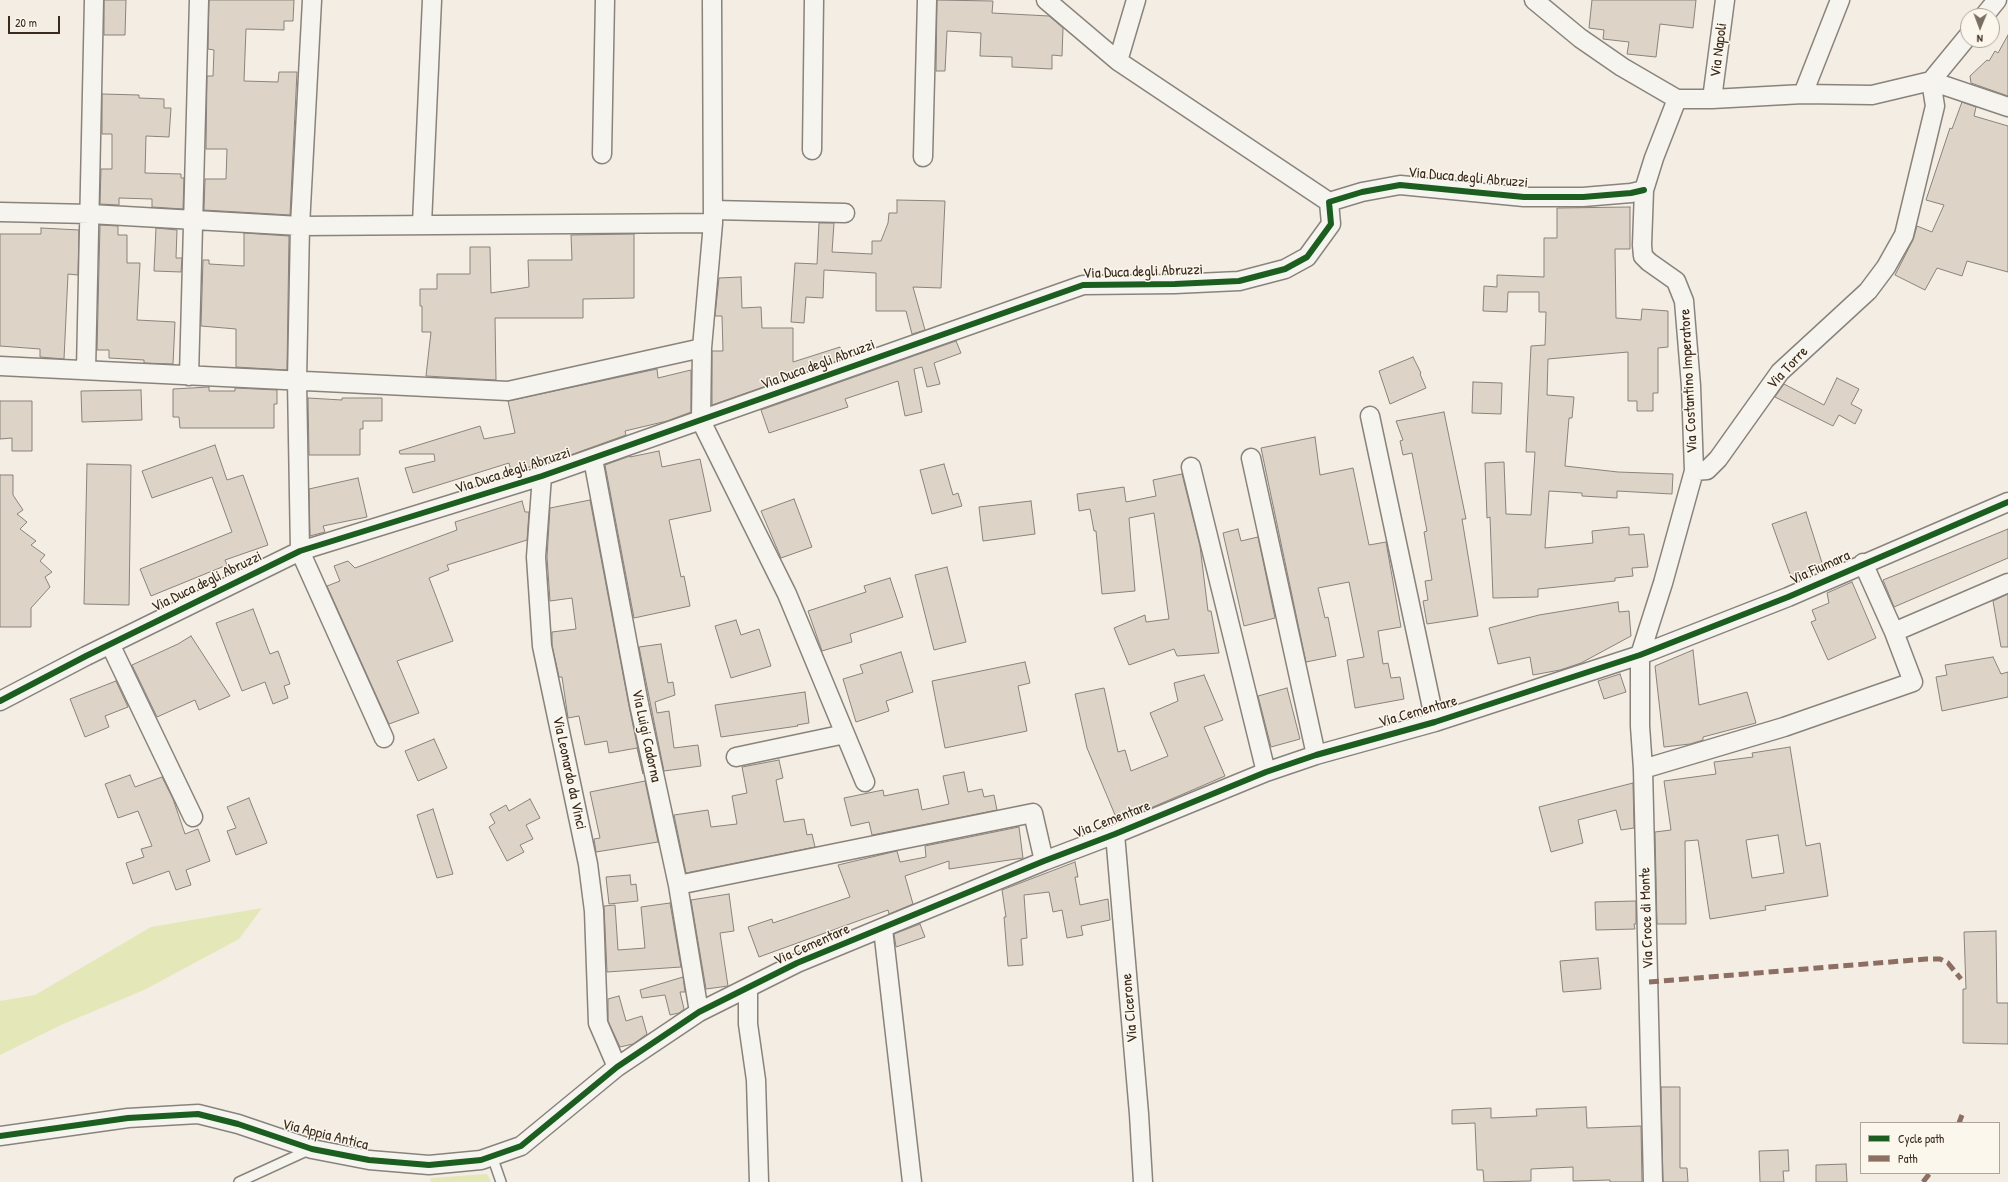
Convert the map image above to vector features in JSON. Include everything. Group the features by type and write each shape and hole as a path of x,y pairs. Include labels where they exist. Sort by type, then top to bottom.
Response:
{"street":[{"path":"86,370 94,0"},
{"path":"189,376 199,0"},
{"path":"312,0 300,226 297,381 300,551 384,738"},
{"path":"422,224 432,0"},
{"path":"602,154 605,0"},
{"path":"712,0 713,216 702,348 701,421 788,594 865,782"},
{"path":"812,150 814,0"},
{"path":"923,157 927,0"},
{"path":"1046,0 1118,61 1329,202"},
{"path":"1118,61 1136,0"},
{"name":"Via Napoli","path":"1712,100 1725,0"},
{"path":"1803,94 1840,0"},
{"path":"1990,8 1997,0"},
{"path":"1540,2 1580,38 1622,67 1677,99 1712,100 1803,94 1872,95 1931,81 2008,107"},
{"path":"1931,81 1960,46"},
{"name":"Via Torre","path":"1694,471 1707,470 1718,459 1780,372 1868,291 1886,267 1904,234 1935,106 1931,81"},
{"path":"1644,190 1654,158 1677,99"},
{"name":"Via Duca degli Abruzzi","path":"0,701 110,644 300,551 593,459 1083,285 1175,284 1239,281 1285,269 1307,257 1331,224 1329,202 1362,192 1400,186 1524,197 1583,197 1631,193 1644,190"},
{"name":"Via Costantino Imperatore","path":"1644,190 1642,245 1644,256 1649,262 1676,281 1684,301 1691,386 1694,471"},
{"path":"0,212 90,214 300,226 845,213"},
{"path":"0,366 508,391 702,348"},
{"path":"1370,416 1435,722"},
{"path":"1251,458 1316,754"},
{"name":"Via Luigi Cadorna","path":"593,459 639,704 678,886 699,1012"},
{"path":"1190,467 1266,772"},
{"path":"1640,655 1663,583 1694,471"},
{"name":"Via Leonardo da Vinci","path":"542,476 536,558 542,646 588,864 594,911 598,1023 617,1067"},
{"name":"Via Fiumara","path":"1640,655 1788,597 1863,563 2008,502"},
{"path":"1643,769 1784,727 1913,682 1894,632 1863,563"},
{"path":"1894,632 2008,583"},
{"path":"110,644 193,817"},
{"name":"Via Cementare","path":"617,1067 699,1012 797,964 1044,861 1115,834 1266,772 1316,754 1435,722 1640,655"},
{"name":"Via Croce di Monte","path":"1640,655 1640,726 1643,769 1653,1182"},
{"path":"736,757 845,734"},
{"path":"678,886 1033,813 1044,861"},
{"name":"Via CIcerone","path":"1115,834 1139,1114 1142,1182"},
{"path":"883,929 912,1182"},
{"path":"748,989 748,1024 756,1080 759,1182"},
{"name":"Via Appia Antica","path":"0,1136 128,1118 198,1114 238,1124 312,1149 369,1160 429,1165 481,1160 521,1146 617,1067"}],"lane":[{"path":"239,1182 312,1149"},
{"path":"492,1156 501,1182"}],"green space":[{"path":"262,908 239,939 144,990 63,1024 0,1055 0,1001 35,995 151,927"},
{"path":"487,1174 491,1182 430,1182 431,1178"}],"building":[{"path":"104,0 126,0 125,35 104,35"},
{"path":"209,0 294,0 293,21 284,21 284,30 246,29 244,81 278,82 279,72 297,72 290,215 204,210 205,179 226,179 227,149 206,149 207,76 213,76 214,50 208,49"},
{"path":"937,0 993,1 992,13 1049,16 1063,28 1062,56 1052,55 1052,69 1012,67 1012,57 980,56 981,33 947,31 945,71 936,71"},
{"path":"1592,0 1696,0 1693,28 1660,24 1656,57 1627,54 1629,42 1603,39 1604,30 1589,28"},
{"path":"2008,35 2008,96 1971,83 1970,76 1987,60 1989,61 1995,51 1998,53"},
{"path":"102,94 139,95 139,98 164,99 164,108 171,108 169,137 146,136 145,173 181,174 181,178 184,178 183,209 152,207 152,199 119,198 119,205 100,204 101,169 112,169 112,134 102,134"},
{"path":"1962,102 1976,107 1974,116 2008,126 2008,272 1967,261 1962,276 1937,268 1925,290 1895,275 1913,240 1917,226 1932,232 1944,205 1926,200 1950,128 1952,129"},
{"path":"897,200 945,201 941,288 913,287 925,330 912,334 906,311 876,311 876,273 824,270 823,298 806,297 804,323 791,322 795,263 817,264 819,223 834,223 832,252 872,254 872,241 881,241 888,223 889,213 897,213"},
{"path":"1630,207 1630,249 1615,249 1616,318 1641,320 1642,309 1668,311 1668,347 1658,348 1658,393 1653,393 1653,411 1637,411 1637,401 1628,401 1628,352 1548,359 1547,395 1574,397 1572,418 1569,418 1565,466 1618,472 1673,474 1672,494 1617,491 1617,498 1582,496 1582,493 1549,491 1545,548 1593,543 1592,531 1629,527 1629,535 1644,534 1648,567 1632,568 1633,576 1615,578 1615,581 1538,589 1538,597 1493,598 1490,517 1487,518 1485,463 1504,462 1506,514 1531,515 1535,452 1526,452 1531,346 1545,345 1546,312 1539,312 1539,292 1508,292 1507,312 1483,311 1484,286 1497,287 1497,275 1544,277 1544,238 1557,238 1557,208"},
{"path":"100,225 118,226 118,235 127,235 127,263 140,263 137,320 175,322 173,364 144,363 144,360 109,358 109,350 97,350"},
{"path":"41,228 79,230 78,275 68,274 64,359 40,357 40,349 0,346 0,234 41,234"},
{"path":"156,228 177,230 176,258 182,258 181,272 154,271"},
{"path":"244,233 289,236 287,370 236,367 236,329 201,326 203,260 209,260 209,264 244,266"},
{"path":"634,234 634,298 583,299 583,318 495,318 496,380 426,376 431,332 422,332 422,306 420,306 420,289 437,289 437,274 470,274 470,247 490,247 491,293 529,287 528,260 572,260 571,235"},
{"path":"741,277 742,308 761,307 762,328 793,328 793,362 840,347 843,359 712,405 712,351 723,351 722,316 715,316 719,278"},
{"path":"956,341 961,353 934,363 940,384 927,387 922,367 914,369 922,412 905,416 898,381 845,399 848,407 769,433 761,410"},
{"path":"1413,357 1426,388 1390,404 1379,371"},
{"path":"657,369 658,378 691,370 691,412 667,421 625,431 626,435 548,463 511,471 509,463 413,493 405,468 435,461 434,454 400,454 399,451 480,426 484,439 515,433 508,401"},
{"path":"1837,378 1859,389 1851,404 1862,410 1855,424 1839,415 1833,426 1775,397 1784,384 1824,405"},
{"path":"1473,382 1502,383 1501,414 1472,413"},
{"path":"209,387 209,391 235,391 235,388 277,390 277,404 274,404 274,428 180,428 179,417 173,417 173,389"},
{"path":"141,390 142,420 82,422 81,391"},
{"path":"308,398 342,400 342,398 382,398 382,421 363,421 363,429 360,429 360,455 309,455"},
{"path":"0,401 32,401 32,451 12,451 12,438 0,439"},
{"path":"1444,412 1466,519 1462,519 1478,616 1427,624 1423,601 1428,600 1425,581 1432,580 1424,532 1427,531 1412,453 1403,455 1400,441 1403,440 1396,421"},
{"path":"1315,437 1320,475 1353,468 1369,545 1386,542 1401,627 1378,631 1383,664 1388,663 1391,678 1400,677 1404,699 1355,708 1347,660 1364,657 1349,582 1318,588 1325,618 1328,617 1336,656 1306,662 1261,448"},
{"path":"215,445 227,480 243,475 268,545 225,560 227,565 151,596 140,569 232,532 212,477 152,498 142,471"},
{"path":"659,451 662,467 700,459 711,511 669,520 681,577 684,576 690,606 634,618 605,465 630,456"},
{"path":"87,464 131,465 129,605 84,604"},
{"path":"944,464 953,495 958,493 962,506 932,514 920,470"},
{"path":"1182,474 1200,546 1208,611 1211,611 1219,653 1177,656 1174,649 1129,665 1114,628 1145,615 1146,622 1169,619 1154,513 1129,518 1135,591 1102,594 1096,531 1094,531 1090,509 1079,511 1077,494 1124,487 1126,502 1156,496 1153,480"},
{"path":"0,475 13,475 13,495 23,510 17,514 27,522 20,529 36,541 31,545 45,555 40,561 52,572 45,577 50,587 31,608 31,627 0,627"},
{"path":"358,478 367,517 323,526 325,532 310,536 309,489"},
{"path":"794,499 812,547 781,558 761,511"},
{"path":"590,500 643,774 637,748 609,753 607,741 585,745 579,716 568,718 562,677 559,677 552,645 552,632 576,629 572,598 550,601 547,557 550,508"},
{"path":"522,501 525,512 529,512 527,540 447,565 449,570 429,578 453,641 397,661 419,713 389,724 327,586 340,581 334,566 348,561 355,568 457,530 455,522"},
{"path":"1031,501 1035,534 983,541 979,507"},
{"path":"1806,512 1823,566 1791,577 1772,524"},
{"path":"1238,529 1241,541 1258,537 1275,618 1244,626 1223,533"},
{"path":"2008,529 2008,558 1894,607 1883,580"},
{"path":"947,567 966,642 934,650 915,575"},
{"path":"890,578 903,617 850,634 852,642 822,651 808,611 866,592 864,586"},
{"path":"1852,582 1876,638 1828,660 1811,622 1816,620 1812,610 1829,603 1827,593"},
{"path":"2008,594 2008,647 2001,647 1993,601"},
{"path":"1618,602 1619,612 1629,611 1631,636 1581,663 1560,670 1533,675 1530,657 1498,664 1489,628 1539,615"},
{"path":"253,609 270,654 278,651 290,684 284,686 288,698 273,704 265,682 242,691 216,623"},
{"path":"736,620 741,635 759,629 771,666 731,678 715,626"},
{"path":"191,636 230,696 199,710 195,700 157,717 132,665 178,644"},
{"path":"661,644 668,683 673,682 675,695 655,702 657,713 669,711 674,748 698,745 701,766 664,771 639,647"},
{"path":"1693,650 1699,705 1747,692 1756,723 1703,737 1703,740 1690,744 1664,747 1655,666"},
{"path":"901,652 913,692 886,701 889,711 856,722 843,679 863,673 860,665"},
{"path":"1993,657 2001,674 2008,672 2008,697 1942,711 1936,677 1947,675 1945,665"},
{"path":"1025,662 1030,683 1018,686 1027,731 945,748 932,681"},
{"path":"1620,674 1626,692 1604,699 1598,681"},
{"path":"1204,675 1223,720 1204,727 1225,776 1118,822 1087,748 1075,694 1104,688 1118,752 1125,750 1131,771 1168,756 1150,713 1178,701 1174,683"},
{"path":"116,681 128,707 105,716 109,727 85,737 70,699"},
{"path":"1287,688 1300,739 1271,747 1258,696"},
{"path":"805,692 809,723 797,725 798,726 721,737 715,705"},
{"path":"434,739 447,768 418,781 405,751"},
{"path":"1790,747 1806,846 1820,843 1828,896 1765,906 1766,910 1710,919 1698,840 1685,841 1686,924 1657,924 1655,832 1671,830 1664,781 1716,774 1714,762 1753,757 1752,753","holes":["1778,835 1784,873 1752,878 1746,840"]},
{"path":"779,760 783,778 776,780 784,822 804,819 807,835 812,834 815,847 686,873 674,815 708,810 711,827 737,824 732,796 747,793 742,767"},
{"path":"964,772 968,792 982,789 984,797 994,795 997,810 872,835 869,822 851,826 844,798 883,790 884,796 918,789 922,810 949,804 943,776"},
{"path":"130,775 135,787 162,777 173,799 185,834 198,829 210,861 186,870 191,885 176,890 169,871 133,884 126,863 144,857 141,849 152,846 138,811 118,818 105,784"},
{"path":"645,781 658,842 596,852 594,839 600,838 590,792"},
{"path":"1633,783 1634,828 1621,830 1616,810 1578,820 1583,843 1551,852 1539,807"},
{"path":"249,798 267,843 236,855 227,831 236,828 227,807"},
{"path":"530,799 540,818 526,825 533,839 520,845 524,852 507,861 489,827 495,823 490,814 506,805 509,811"},
{"path":"433,809 453,874 437,878 417,815"},
{"path":"1019,827 1023,858 949,869 949,861 905,876 913,904 889,914 888,910 759,957 748,927 772,919 773,923 850,897 838,865 897,851 900,862 926,857 925,846"},
{"path":"1075,862 1078,877 1075,877 1080,905 1108,899 1110,920 1081,926 1083,935 1067,938 1062,910 1053,912 1049,892 1024,895 1027,938 1021,939 1023,965 1008,966 1004,917 1006,917 1002,890"},
{"path":"630,875 631,885 636,884 638,901 609,904 606,877"},
{"path":"729,894 734,931 720,933 728,986 706,989 691,900"},
{"path":"1636,901 1635,929 1596,930 1595,902"},
{"path":"670,903 681,967 607,972 604,906 615,905 618,950 645,948 641,907"},
{"path":"920,924 925,937 896,947 894,934"},
{"path":"1996,931 1997,1003 2008,1003 2008,1044 1963,1043 1963,989 1966,989 1964,932"},
{"path":"1598,958 1601,989 1563,992 1560,961"},
{"path":"683,977 685,992 680,992 684,1009 679,1013 670,1015 665,995 642,998 640,990"},
{"path":"619,996 626,1021 642,1016 647,1034 633,1044 620,1047 608,1021 608,999"},
{"path":"1661,1087 1680,1087 1680,1168 1687,1168 1688,1182 1663,1182"},
{"path":"1586,1107 1587,1128 1641,1126 1642,1182 1610,1182 1610,1180 1573,1181 1573,1167 1531,1169 1531,1181 1484,1182 1483,1170 1477,1170 1475,1123 1452,1124 1452,1110 1491,1108 1491,1118 1537,1116 1536,1109"},
{"path":"1788,1150 1789,1171 1783,1171 1784,1182 1760,1182 1759,1151"},
{"path":"1846,1164 1847,1182 1816,1182 1816,1165"}],"marked path":[{"path":"1649,982 1926,959 1940,959 1948,963 1961,979"},
{"path":"1959,1122 1962,1115"},
{"path":"1923,1182 1929,1174"}],"cycle path":[{"path":"0,701 86,656 300,551 542,476 1083,285 1175,284 1239,281 1285,269 1307,257 1331,224 1329,202 1362,192 1400,185 1524,197 1583,197 1631,193 1644,190"},
{"path":"0,1136 128,1118 198,1114 238,1124 312,1149 369,1160 429,1165 481,1160 521,1146 617,1067 699,1012 797,963 1044,861 1115,834 1266,772 1316,755 1435,722 1640,655 1788,597 2008,502"}]}
